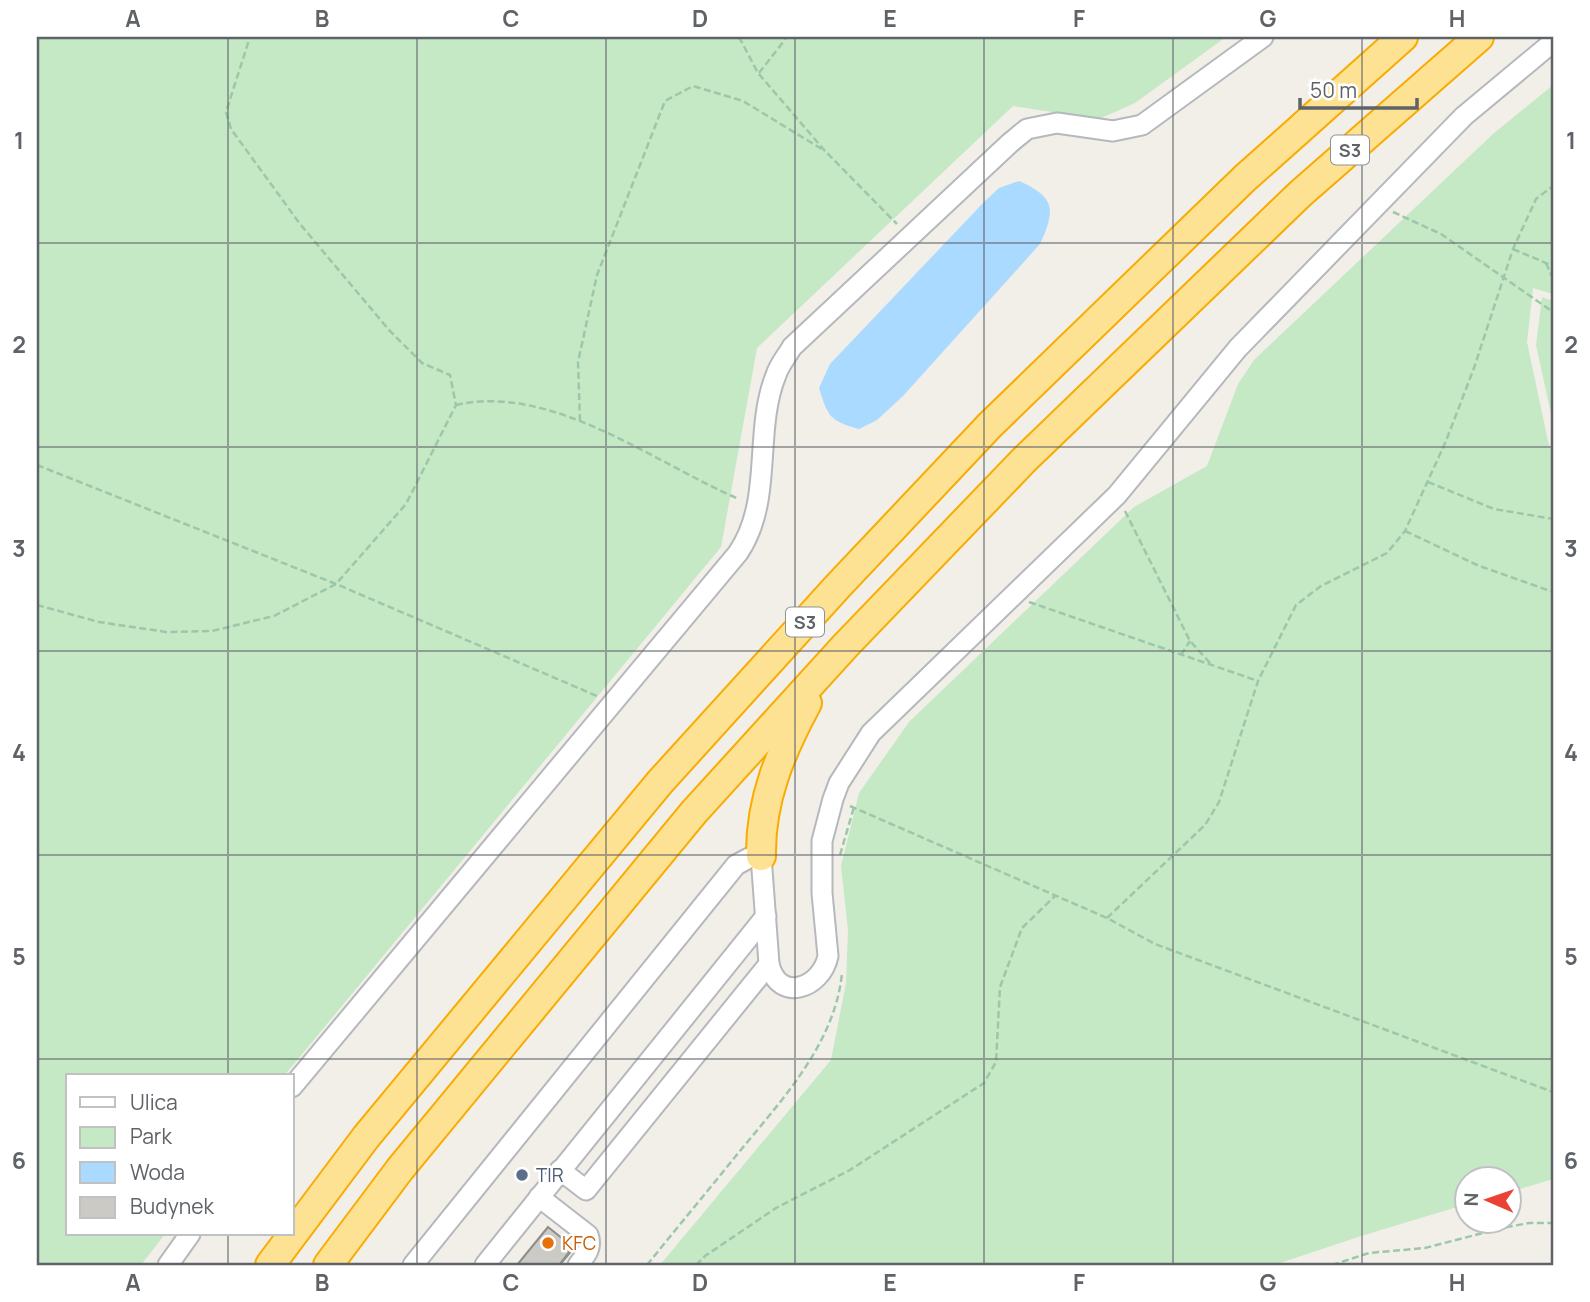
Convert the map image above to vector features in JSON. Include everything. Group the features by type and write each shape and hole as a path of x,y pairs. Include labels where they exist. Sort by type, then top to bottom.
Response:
{"highway":[{"name":"S3","path":"294,1233 366,1137 660,782 838,586 1020,396 1245,178 1403,37"},
{"name":"S3","path":"328,1265 400,1170 694,811 846,645 1024,460 1300,194 1479,37"},
{"path":"761,856 766,803 780,758 807,703 846,645"},
{"name":"S3","path":"270,1265 292,1236"}],"lane":[{"path":"294,1085 732,562 745,543 757,507 768,399 776,373 803,336 1027,130 1057,123 1113,131 1142,125 1263,37"},
{"path":"413,1265 741,861 761,856 769,964 778,984 785,986 810,983 822,972 828,956 821,858 828,817 839,783 871,733 1118,495 1238,348 1481,100 1553,42"},
{"path":"485,1265 766,916"},
{"path":"560,1170 586,1190 769,964"},
{"path":"539,1197 588,1236 590,1248 578,1265"},
{"path":"167,1265 189,1236"}],"path":[{"path":"37,605 113,624 166,632 212,631 274,616 337,584 406,505 456,405 450,375 422,363 389,330 300,224 231,129 226,113 250,37"},
{"path":"739,37 758,74 825,151 909,237"},
{"path":"758,74 787,37"},
{"path":"580,421 578,362 597,275 665,102 693,86 743,101 825,151"},
{"path":"1107,918 1205,825 1219,802 1258,681 1296,605 1321,586 1387,553 1405,531 1446,441 1474,368 1513,249 1536,199 1553,186"},
{"path":"1378,205 1441,234 1553,312"},
{"path":"1513,249 1553,266"},
{"path":"1546,263 1553,279"},
{"path":"456,405 479,400 516,402 580,421 757,507"},
{"path":"37,465 337,584 613,703"},
{"path":"1428,482 1494,509 1553,519"},
{"path":"1118,495 1190,641 1211,664"},
{"path":"1405,531 1477,565 1553,592"},
{"path":"1012,597 1258,681"},
{"path":"1181,656 1190,641"},
{"path":"841,854 854,807 1107,918 1155,944 1553,1092"},
{"path":"696,1265 705,1256 776,1208 850,1170 984,1083 996,1062 1000,987 1022,928 1056,895"},
{"path":"647,1265 785,1096 809,1062 822,1038 840,989 842,963"},
{"path":"1332,1265 1369,1253 1424,1248 1502,1228 1529,1223 1553,1223"}],"green space":[{"path":"37,37 1226,37 1135,103 1099,119 1013,106 757,348 721,547 286,1074 66,1074 66,1236 163,1236 141,1265 37,1265"},
{"path":"1553,85 1553,294 1533,288 1527,342 1553,455 1553,1179 1524,1188 1524,1166 1454,1166 1454,1208 1274,1265 660,1265 831,1060 846,983 848,930 841,866 859,793 909,722 1134,507 1207,466 1238,384 1254,360 1493,134"},
{"path":"1542,297 1553,301 1553,423 1536,345"}],"water":[{"path":"1019,181 1040,193 1049,205 1049,222 1040,244 903,396 877,420 859,429 836,420 828,412 819,388 830,364 984,202 999,188"}],"building":[{"name":"KFC","path":"548,1227 573,1247 559,1265 517,1265"}],"place":[{"name":"TIR","path":"522,1175"},
{"name":"KFC","path":"548,1243"}]}
